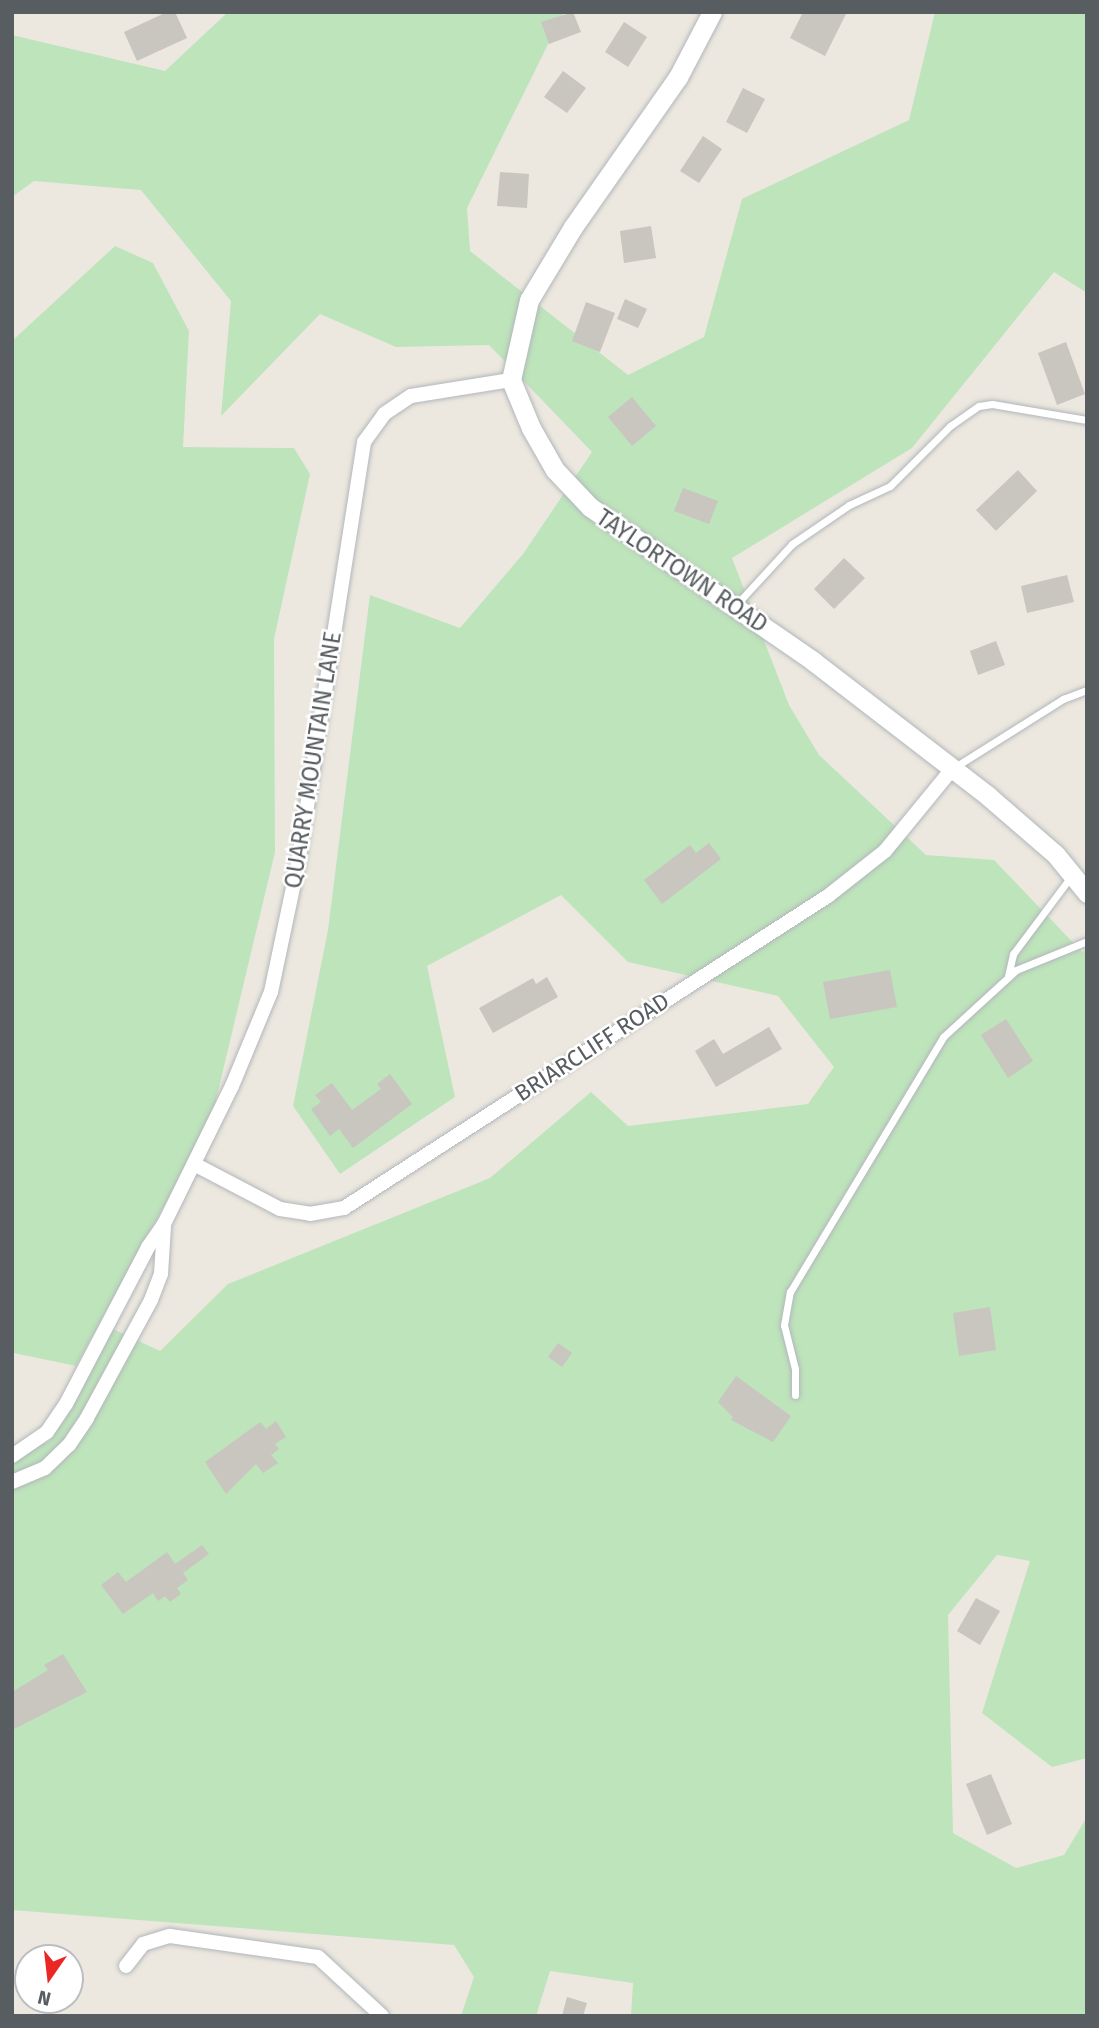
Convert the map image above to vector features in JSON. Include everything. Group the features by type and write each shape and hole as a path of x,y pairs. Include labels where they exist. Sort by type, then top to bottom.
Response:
{"street":[{"path":"511,380 529,300 573,228 678,77 712,12"},
{"name":"TAYLORTOWN ROAD","path":"511,380 555,470 590,507 735,606 952,769 1023,825 1087,893"},
{"name":"QUARRY MOUNTAIN LANE","path":"12,1456 41,1437 58,1416 148,1247 164,1224 256,1034 283,948 364,442 384,414 411,396 511,380"},
{"name":"BRIARCLIFF ROAD","path":"194,1164 280,1209 310,1214 344,1208 828,895 885,851 952,769"},
{"name":"QUARRY MOUNTAIN LANE","path":"12,1482 45,1468 80,1428 151,1300 161,1274 164,1224"},
{"path":"58,1416 80,1428"},
{"path":"126,1966 143,1944 170,1937 318,1957 382,2016"}],"lane":[{"path":"735,606 792,544 849,505 890,486 950,426 979,406 992,404 1087,420"},
{"path":"952,769 1063,699 1087,690"},
{"path":"1008,976 1013,954 1072,874"},
{"path":"795,1395 795,1368 784,1325 790,1292 943,1037 1008,976 1087,941"}],"green space":[{"path":"228,12 564,12 467,208 470,251 628,375 704,337 742,199 909,120 935,12 1087,12 1087,293 1054,272 912,448 732,558 789,705 819,755 926,855 994,860 1082,952 1087,950 1087,1758 1052,1767 982,1713 1030,1561 997,1555 948,1615 953,1833 1016,1868 1064,1855 1087,1817 1087,2016 631,2016 633,1983 550,1971 536,2016 461,2016 474,1977 454,1945 12,1910 12,1455 50,1441 113,1329 160,1351 228,1284 490,1178 591,1092 628,1126 808,1104 834,1067 778,996 628,962 561,895 427,966 455,1097 340,1174 293,1106 328,930 370,595 460,628 523,554 592,452 489,345 396,347 320,314 221,416 231,301 141,190 34,181 12,197 12,35 165,71"},
{"path":"115,246 153,263 189,331 183,447 294,448 310,474 274,639 275,852 211,1121 76,1366 14,1353 12,341"}],"building":[{"path":"167,12 175,12 187,38 137,61 124,32"},
{"path":"573,12 581,32 549,44 541,22"},
{"path":"803,12 847,12 825,56 790,38"},
{"path":"624,22 647,37 628,67 605,52"},
{"path":"563,71 586,88 567,113 544,97"},
{"path":"743,88 765,99 747,133 726,122"},
{"path":"703,136 722,149 699,183 680,171"},
{"path":"500,172 529,174 527,208 497,206"},
{"path":"651,226 656,258 624,263 620,231"},
{"path":"625,299 647,309 638,328 617,319"},
{"path":"586,302 615,313 600,352 572,341"},
{"path":"1066,342 1085,394 1057,405 1038,353"},
{"path":"632,397 656,426 632,446 608,417"},
{"path":"1018,470 1037,491 996,531 976,510"},
{"path":"683,488 718,501 709,524 674,511"},
{"path":"844,558 865,578 834,609 814,589"},
{"path":"1067,575 1074,602 1027,613 1021,586"},
{"path":"996,641 1005,665 978,675 970,651"},
{"path":"709,843 721,859 662,904 644,880 690,845 696,853"},
{"path":"890,970 897,1007 830,1019 823,982"},
{"path":"547,977 558,997 493,1033 479,1008 533,978 536,984"},
{"path":"1006,1019 1033,1061 1008,1078 981,1035"},
{"path":"769,1027 782,1049 716,1087 695,1051 714,1039 723,1054"},
{"path":"390,1074 412,1104 353,1148 339,1129 330,1136 311,1109 321,1102 315,1095 332,1083 352,1110 381,1089 377,1084"},
{"path":"990,1307 996,1350 959,1356 953,1313"},
{"path":"558,1343 572,1353 562,1367 548,1357"},
{"path":"736,1376 791,1416 773,1442 731,1420 733,1417 718,1402"},
{"path":"276,1421 286,1437 275,1444 279,1449 271,1455 278,1463 263,1473 256,1464 226,1494 205,1462 260,1422 266,1429"},
{"path":"202,1545 209,1554 183,1573 188,1580 177,1588 181,1594 170,1602 165,1596 158,1601 153,1593 123,1614 101,1585 118,1572 126,1582 167,1552 175,1564"},
{"path":"976,1598 1000,1611 980,1645 957,1631"},
{"path":"63,1654 87,1692 12,1730 12,1692 48,1670 44,1665"},
{"path":"991,1774 1012,1824 987,1835 966,1784"},
{"path":"567,1997 587,2003 583,2016 562,2016"}]}
